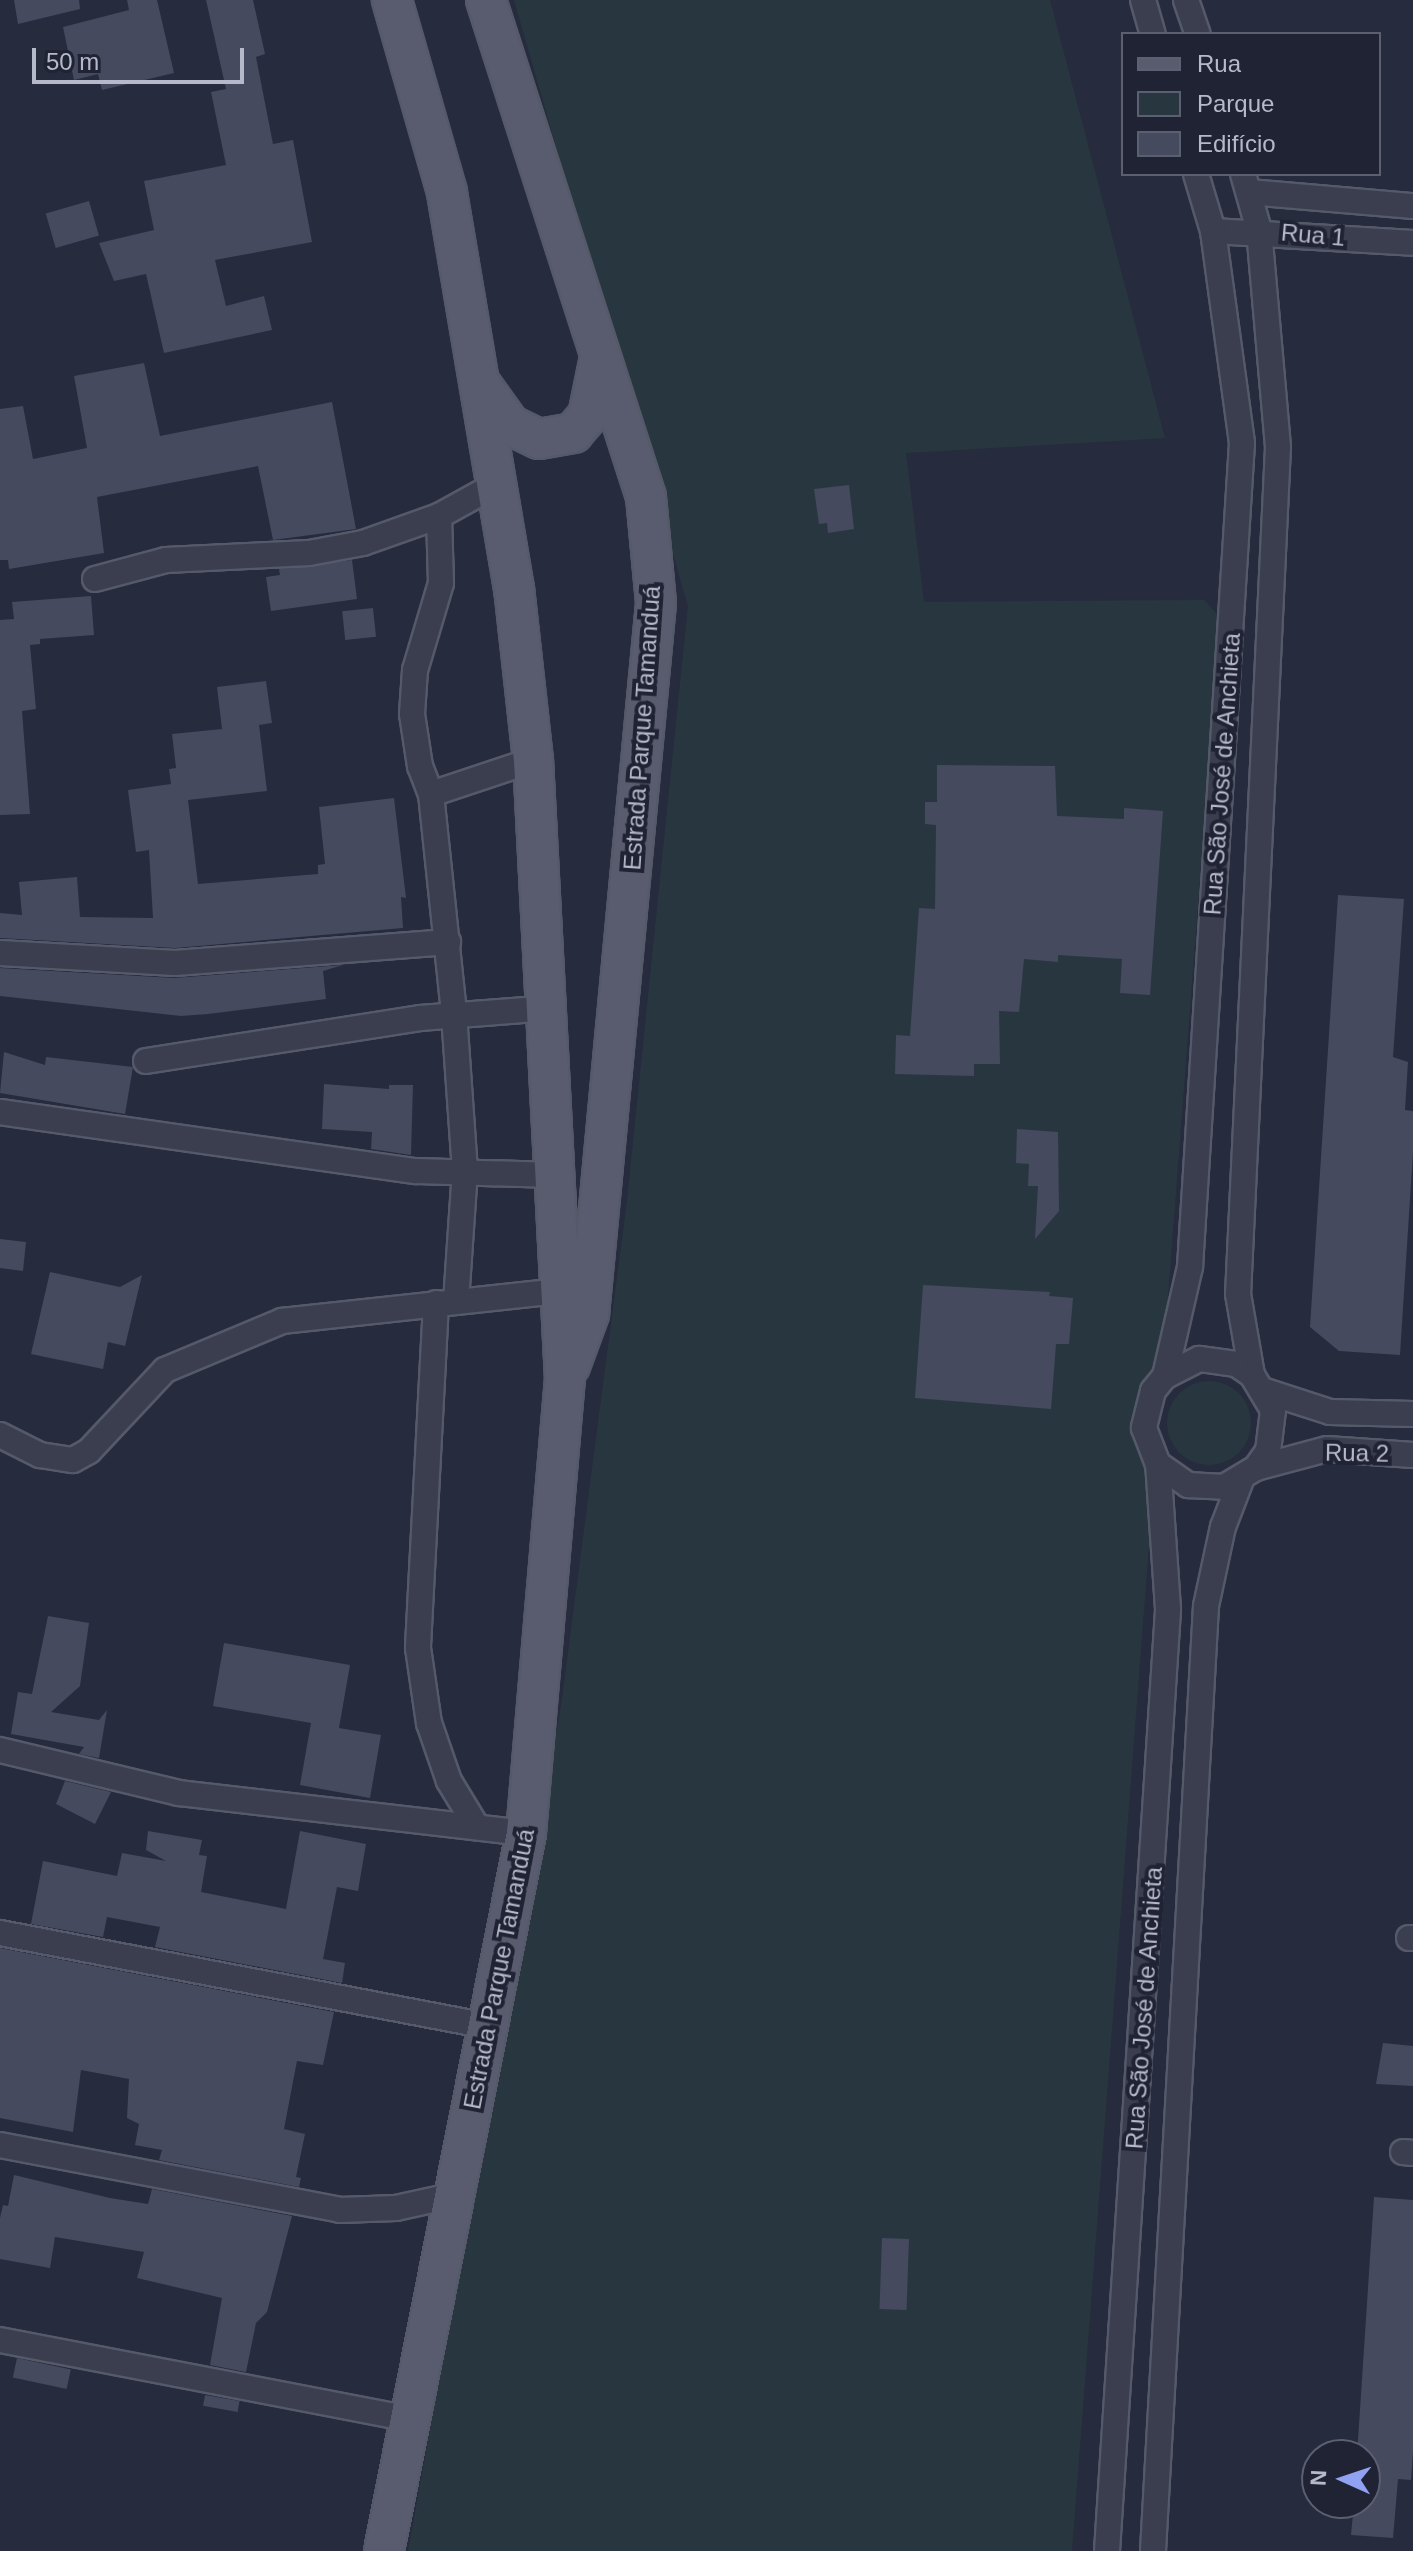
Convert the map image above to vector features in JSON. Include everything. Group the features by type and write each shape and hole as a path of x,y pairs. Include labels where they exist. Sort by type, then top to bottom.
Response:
{"main road":[{"name":"Estrada Parque Tamanduá","path":"384,2551 526,1833 565,1380 549,1008 533,760 514,589 447,192 392,0"},
{"name":"Estrada Parque Tamanduá","path":"486,0 646,497 656,603 589,1314 565,1380"},
{"path":"480,383 510,425 539,439 573,433 588,416 601,355"}],"street":[{"path":"1143,0 1152,32"},
{"path":"1186,0 1197,32"},
{"name":"Rua São José de Anchieta","path":"1107,2551 1168,1609 1158,1464 1148,1447 1145,1419 1153,1391 1165,1376 1190,1267 1242,443 1213,231 1197,176"},
{"name":"Rua São José de Anchieta","path":"1153,2551 1206,1606 1223,1527 1273,1431 1238,1294 1278,447 1259,230 1246,183"},
{"name":"Rua 1","path":"1246,183 1413,206"},
{"name":"Rua 1","path":"1213,231 1259,230 1413,243"},
{"path":"95,579 166,560 309,553 363,543 439,516 495,485"},
{"path":"439,516 441,583 415,670 412,714 420,766 431,794 448,942 465,1170 446,1302 418,1648 429,1723 449,1781 477,1827"},
{"path":"431,794 533,760"},
{"path":"0,953 175,963 448,942"},
{"path":"146,1061 454,1014 549,1008"},
{"path":"0,1112 417,1171 465,1170 554,1175"},
{"path":"0,1435 40,1455 73,1460 89,1451 165,1370 282,1321 559,1291"},
{"path":"1165,1376 1199,1359 1218,1359 1259,1383"},
{"name":"Rua 2","path":"1259,1383 1330,1412 1413,1414"},
{"name":"Rua 2","path":"1248,1474 1327,1449 1413,1455"},
{"path":"1158,1464 1179,1481 1206,1489 1248,1474"},
{"path":"0,1750 179,1793 526,1833"},
{"path":"0,1933 488,2026"},
{"path":"0,2145 340,2210 396,2208 455,2195"},
{"path":"0,2340 412,2419"}],"green space":[{"path":"514,0 1050,0 1165,438 906,453 924,602 1204,600 1220,617 1072,2551 408,2551 561,1706 627,1201 688,606"},
{"path":"1209,1381 1225,1384 1244,1400 1251,1423 1248,1439 1232,1458 1209,1465 1193,1462 1174,1446 1167,1423 1170,1407 1186,1388"}],"building":[{"path":"14,0 79,0 80,9 18,24"},
{"path":"127,0 157,0 174,73 102,90 98,74 74,80 63,27 129,10"},
{"path":"206,0 253,0 265,54 256,57 273,144 293,140 312,242 215,260 226,306 264,296 272,330 164,353 146,274 114,281 99,243 154,230 144,181 226,165 211,92 226,89"},
{"path":"89,201 99,236 56,248 46,213"},
{"path":"144,363 160,436 332,402 356,529 273,540 258,466 97,497 104,553 9,569 8,560 0,560 0,409 23,406 33,459 87,448 74,376"},
{"path":"849,485 854,529 828,533 827,523 819,524 814,489"},
{"path":"352,560 357,599 271,611 266,577 280,575 279,569"},
{"path":"91,596 94,635 40,639 40,644 30,645 36,709 22,711 30,814 0,815 0,620 14,619 12,602"},
{"path":"373,608 376,637 345,640 342,611"},
{"path":"266,681 272,723 259,725 267,791 188,800 198,884 318,874 318,865 325,864 319,807 394,798 406,898 401,897 403,928 175,948 0,938 0,913 22,915 19,882 77,877 80,917 153,918 149,850 136,852 128,790 171,784 169,769 176,768 172,734 222,729 217,687"},
{"path":"937,765 1055,766 1057,816 1124,819 1124,808 1163,811 1150,995 1120,993 1122,959 1058,955 1058,962 1024,959 1019,1012 999,1011 1000,1064 974,1064 974,1076 895,1074 896,1035 910,1036 919,908 935,909 936,825 925,824 925,802 937,802"},
{"path":"1338,895 1404,899 1393,1057 1408,1062 1405,1110 1413,1111 1413,1152 1400,1355 1339,1351 1310,1327"},
{"path":"343,965 323,971 326,999 208,1014 181,1016 0,996 0,968 174,978"},
{"path":"4,1052 45,1065 46,1057 133,1067 125,1114 0,1093"},
{"path":"324,1084 389,1089 389,1085 413,1085 411,1155 371,1149 372,1132 322,1129"},
{"path":"1017,1129 1058,1132 1059,1211 1035,1239 1038,1186 1028,1186 1029,1164 1016,1163"},
{"path":"0,1239 26,1242 23,1271 0,1268"},
{"path":"50,1272 120,1287 142,1275 125,1346 108,1342 103,1369 31,1354"},
{"path":"923,1285 1050,1292 1049,1296 1073,1298 1069,1344 1056,1344 1051,1409 915,1398"},
{"path":"48,1616 89,1623 80,1686 51,1712 99,1720 107,1710 99,1758 79,1754 84,1747 11,1734 18,1692 32,1694"},
{"path":"224,1643 350,1665 339,1728 381,1735 370,1798 300,1785 311,1723 213,1706"},
{"path":"65,1781 111,1792 95,1824 56,1804"},
{"path":"148,1831 202,1840 199,1855 207,1856 201,1892 286,1909 300,1831 366,1844 358,1891 337,1887 323,1959 345,1963 342,1983 155,1947 160,1927 107,1917 103,1937 31,1924 43,1861 117,1876 122,1853 166,1861 146,1850"},
{"path":"0,1948 334,2012 323,2065 297,2061 284,2129 305,2134 296,2177 301,2178 299,2187 159,2160 162,2150 135,2145 139,2124 127,2118 129,2079 81,2070 73,2132 0,2118"},
{"path":"1383,2043 1413,2046 1413,2086 1376,2084"},
{"path":"14,2175 148,2204 152,2189 292,2216 267,2312 256,2323 246,2372 210,2365 222,2298 137,2278 144,2252 55,2237 50,2268 0,2259 0,2218 3,2205 8,2206"},
{"path":"1374,2197 1413,2200 1413,2451 1411,2480 1398,2479 1393,2538 1351,2535 1352,2519 1381,2519 1381,2439 1358,2439"},
{"path":"882,2238 909,2239 907,2310 880,2309"},
{"path":"17,2358 71,2369 67,2389 13,2378"},
{"path":"205,2395 239,2401 238,2412 203,2406"}]}
